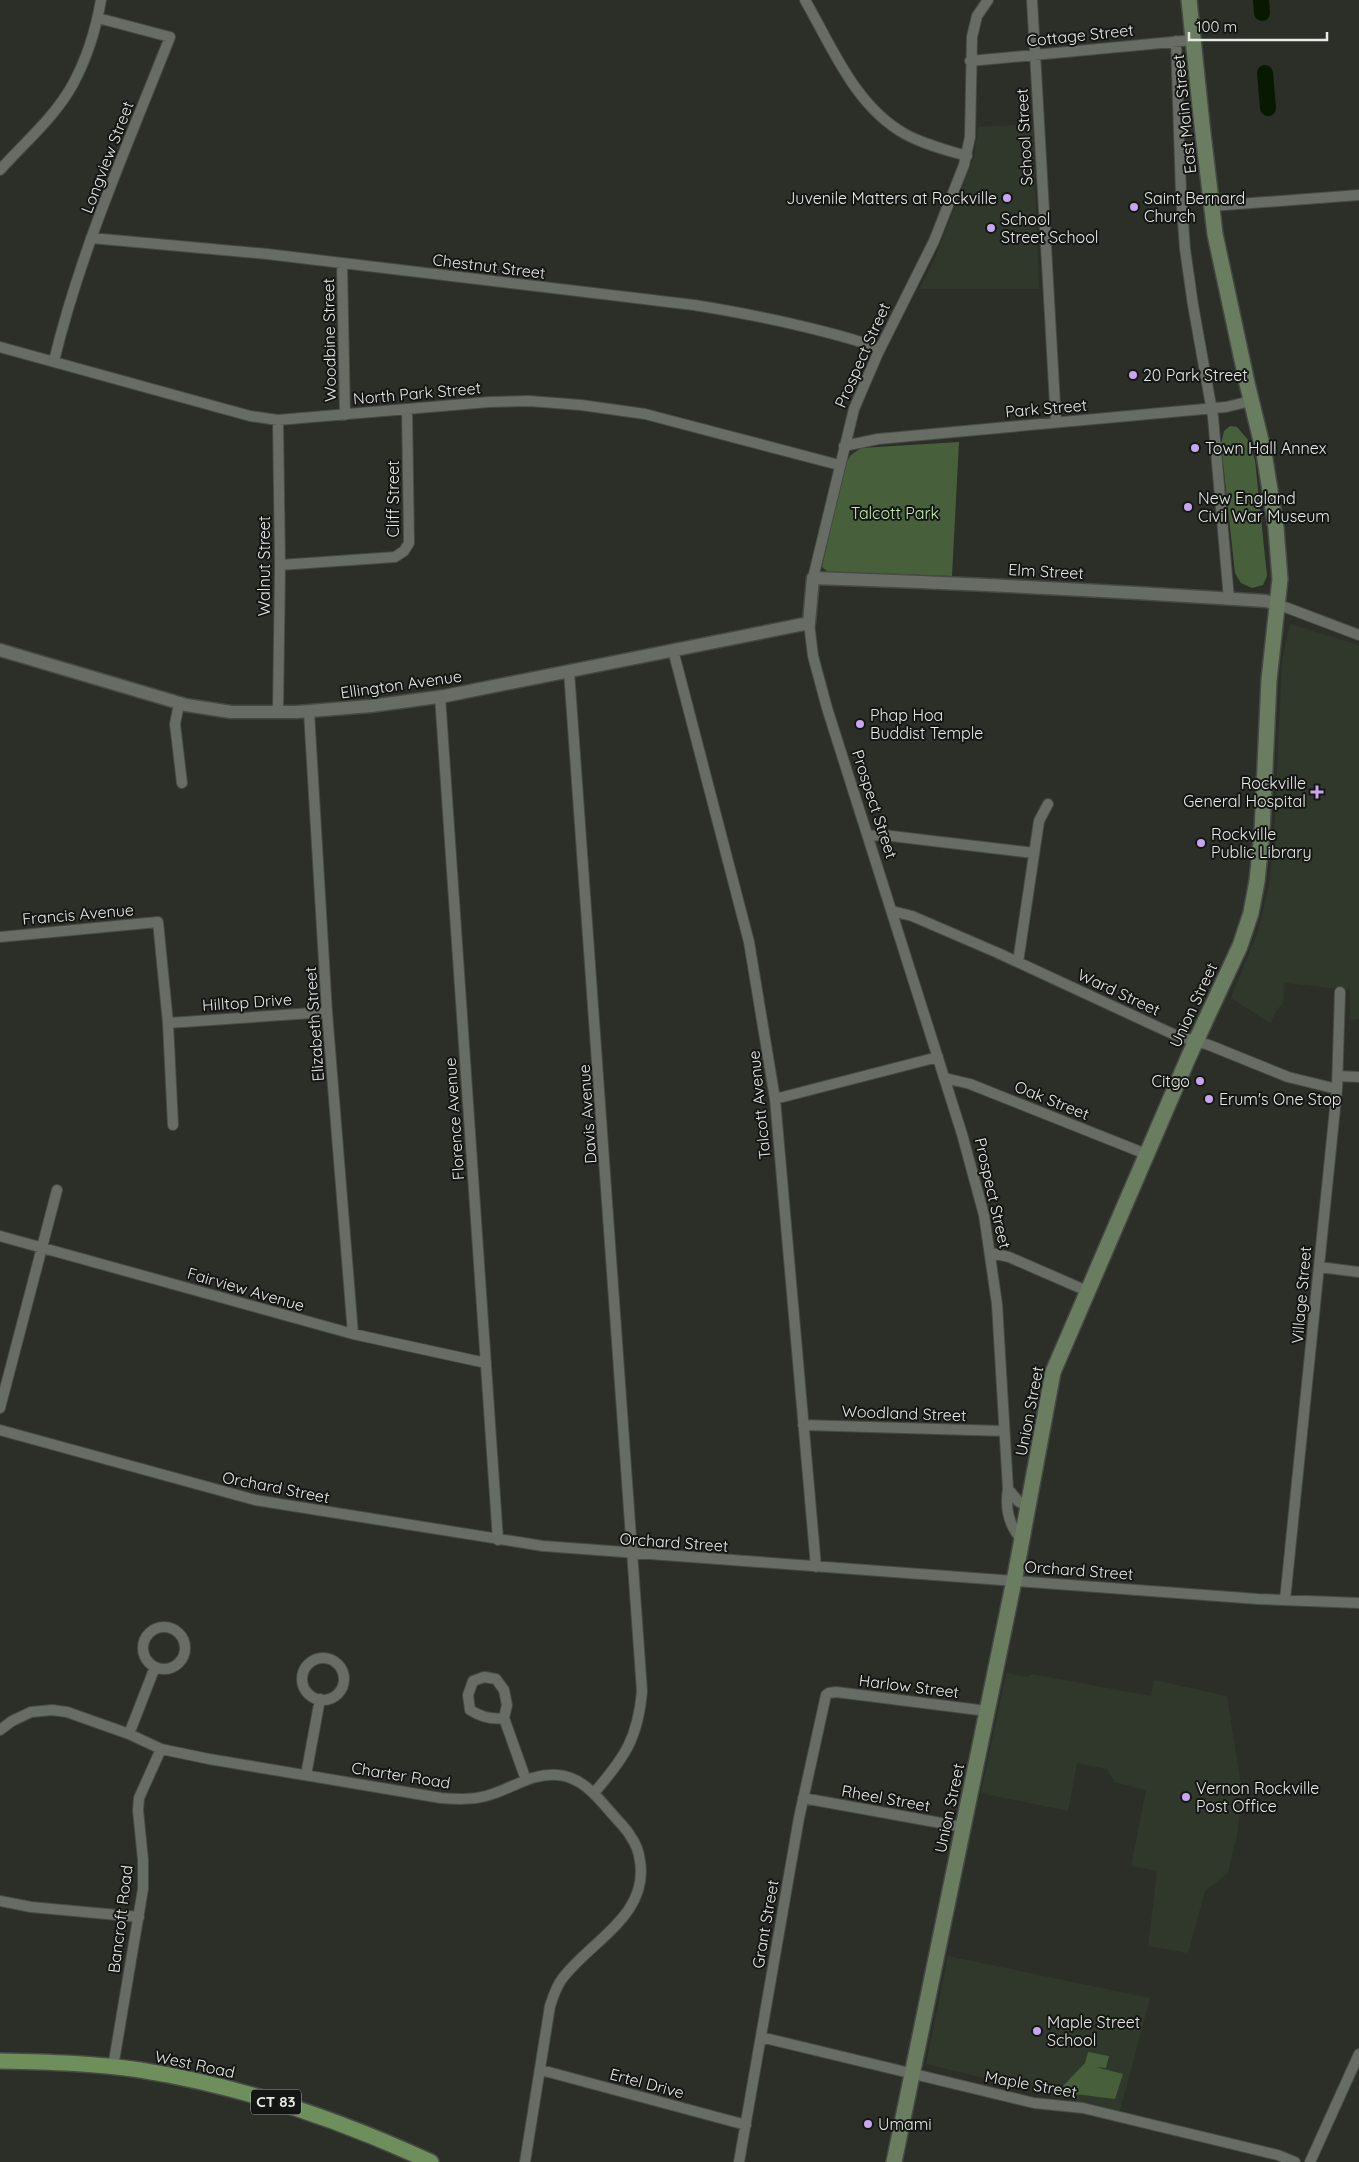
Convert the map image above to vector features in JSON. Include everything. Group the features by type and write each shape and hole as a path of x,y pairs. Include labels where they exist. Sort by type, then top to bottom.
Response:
{"main road":[{"name":"East Main Street","path":"1189,0 1217,242 1251,401"},
{"name":"Union Street","path":"894,2162 1014,1580 1053,1372 1146,1154 1240,946 1255,898 1262,832 1269,680 1280,579 1274,508 1264,453 1251,401"},
{"name":"West Road","path":"0,2061 113,2067 191,2079 266,2099 363,2132 431,2162"}],"street":[{"path":"0,170 50,115 72,86 87,53 98,18 101,0"},
{"path":"805,0 842,67 873,108 890,124 906,135 966,156"},
{"name":"Prospect Street","path":"988,0 974,23 970,61 970,128 966,156 934,241 880,348 856,403 839,465 813,578 809,622 812,647 820,682 973,1172 990,1253 998,1323 1008,1490 1007,1504 1010,1521 1022,1540"},
{"name":"School Street","path":"1032,0 1056,422"},
{"name":"Longview Street","path":"54,361 66,312 91,238 170,38 98,18"},
{"name":"Cottage Street","path":"970,61 1193,40"},
{"path":"1176,41 1181,193 1185,249 1192,305 1212,409 1229,598"},
{"path":"1212,206 1359,195"},
{"name":"Chestnut Street","path":"91,238 191,246 711,307 744,313 880,348"},
{"name":"Woodbine Street","path":"342,264 345,415"},
{"name":"North Park Street","path":"0,347 250,416 278,420 489,402 528,401 636,412 839,465"},
{"name":"Park Street","path":"844,446 878,439 1212,409 1251,401"},
{"name":"Cliff Street","path":"280,565 395,557 404,551 409,543 407,409"},
{"name":"Walnut Street","path":"278,420 280,565 278,712"},
{"name":"Elm Street","path":"813,578 1040,586 1229,598 1266,601 1277,604"},
{"path":"1277,604 1359,635"},
{"name":"Ellington Avenue","path":"0,650 179,704 220,711 309,712 362,708 440,696 809,622"},
{"name":"Talcott Avenue","path":"673,650 750,942 776,1099 816,1567"},
{"name":"Davis Avenue","path":"570,671 634,1554 642,1691 635,1734 627,1751 594,1793"},
{"name":"Florence Avenue","path":"440,696 498,1540"},
{"path":"179,704 175,724 182,783"},
{"name":"Elizabeth Street","path":"309,712 327,1012 353,1334"},
{"path":"1018,962 1040,817 1048,804"},
{"path":"868,836 883,835 1034,853"},
{"name":"Ward Street","path":"892,911 912,916 1018,962 1175,1036 1196,1041 1288,1077 1337,1089"},
{"name":"Francis Avenue","path":"0,937 158,922 168,1023"},
{"name":"Village Street","path":"1285,1600 1337,1089 1340,992"},
{"name":"Hilltop Drive","path":"168,1023 327,1012"},
{"path":"168,1023 173,1124"},
{"path":"776,1099 938,1057"},
{"path":"1338,1076 1359,1076"},
{"name":"Oak Street","path":"945,1078 970,1084 1146,1154"},
{"path":"0,1408 57,1190"},
{"name":"Fairview Avenue","path":"0,1236 353,1334 486,1363"},
{"path":"990,1253 1008,1257 1087,1291"},
{"path":"1319,1267 1359,1272"},
{"name":"Woodland Street","path":"804,1425 1004,1431"},
{"name":"Orchard Street","path":"0,1430 255,1500 498,1540 570,1549 634,1554 1285,1600 1359,1602"},
{"path":"1008,1490 1019,1502 1028,1506"},
{"path":"158,1627 172,1628 183,1637 184,1657 174,1667 168,1669 154,1667 144,1657 143,1642 146,1636 158,1627"},
{"path":"319,1658 326,1658 338,1664 344,1675 344,1682 338,1694 327,1700 320,1700 308,1693 302,1680 307,1666 319,1658"},
{"path":"129,1734 154,1667"},
{"path":"504,1718 494,1719 480,1716 470,1710 468,1694 473,1681 484,1677 496,1679 504,1690 507,1705 504,1718 526,1780"},
{"name":"Harlow Street","path":"827,1694 836,1692 987,1711"},
{"name":"Grant Street","path":"739,2162 803,1798 823,1703 827,1694"},
{"path":"306,1775 320,1700"},
{"name":"Charter Road","path":"0,1730 12,1720 31,1712 52,1710 67,1712 129,1734 161,1748 209,1759 441,1798 466,1800 486,1796 526,1780 542,1776 559,1775 578,1781 594,1793 631,1837 638,1853 641,1869 641,1887 634,1902 617,1925 562,1979 550,2006 525,2162"},
{"name":"Bancroft Road","path":"113,2067 143,1889 143,1860 138,1810 139,1798 161,1748"},
{"name":"Rheel Street","path":"803,1798 963,1827"},
{"path":"0,1901 31,1907 139,1918"},
{"name":"Maple Street","path":"760,2037 1034,2103 1083,2108 1278,2155 1295,2162"},
{"path":"1310,2162 1359,2054"},
{"name":"Ertel Drive","path":"541,2070 746,2125"}],"shaded area":[{"name":"School Street School","path":"1033,124 1039,289 919,289 933,263 974,157 978,127"},
{"name":"Rockville General Hospital","path":"1290,624 1359,645 1359,1019 1350,1020 1350,990 1285,983 1283,1003 1276,1011 1270,1023 1231,998 1258,931 1269,886 1274,841 1282,660"},
{"path":"1006,1673 1027,1677 1032,1674 1151,1696 1154,1680 1227,1696 1242,1792 1237,1835 1228,1873 1205,1891 1188,1953 1148,1946 1157,1871 1131,1866 1146,1790 1114,1782 1107,1769 1077,1763 1068,1811 981,1793"},
{"name":"Maple Street School","path":"948,1956 1150,1998 1120,2111 926,2064"}],"green space":[{"path":"1230,426 1237,427 1249,441 1255,460 1267,576 1263,585 1252,588 1241,583 1235,573 1221,444 1224,431"},
{"name":"Talcott Park","path":"959,442 952,576 828,572 822,567 845,464 851,455 861,448"},
{"path":"1088,2052 1109,2056 1106,2068 1096,2067 1123,2074 1115,2099 1067,2093 1063,2086 1085,2063"}],"waterway":[{"path":"1261,0 1262,13"},
{"path":"1265,73 1268,108"}],"place":[{"name":"Juvenile Matters at Rockville","path":"1007,198"},
{"name":"Saint Bernard Church","path":"1134,207"},
{"name":"School Street School","path":"991,228"},
{"name":"20 Park Street","path":"1133,375"},
{"name":"Town Hall Annex","path":"1195,448"},
{"name":"New England Civil War Museum","path":"1188,507"},
{"name":"Phap Hoa Buddist Temple","path":"860,724"},
{"name":"Rockville General Hospital","path":"1317,792"},
{"name":"Rockville Public Library","path":"1201,843"},
{"name":"Citgo","path":"1200,1081"},
{"name":"Erum's One Stop","path":"1209,1099"},
{"name":"Vernon Rockville Post Office","path":"1186,1797"},
{"name":"Maple Street School","path":"1037,2031"},
{"name":"Umami","path":"868,2124"}]}
